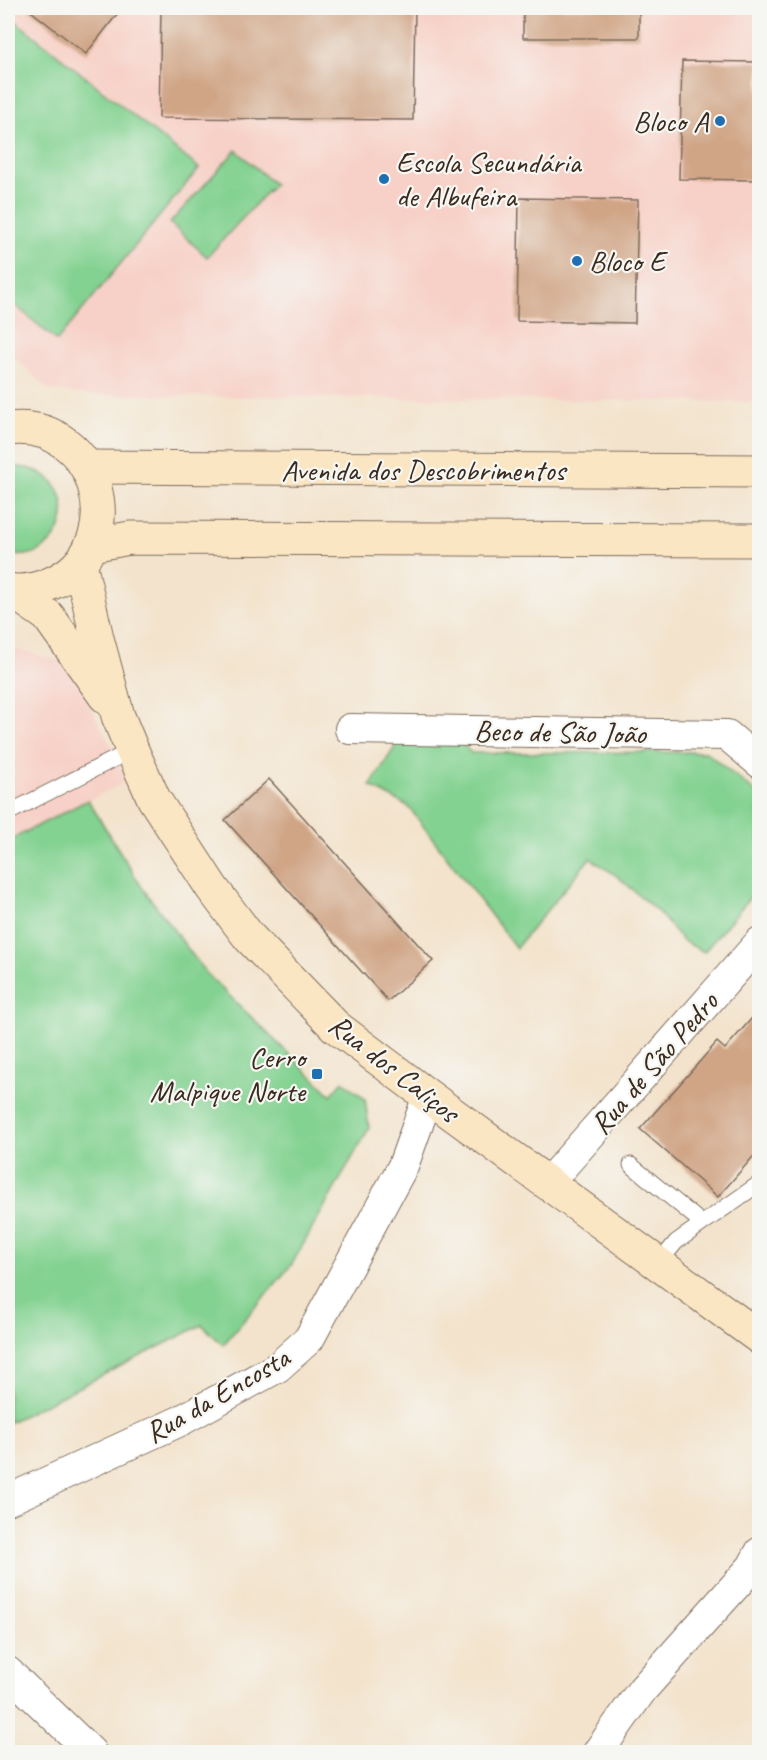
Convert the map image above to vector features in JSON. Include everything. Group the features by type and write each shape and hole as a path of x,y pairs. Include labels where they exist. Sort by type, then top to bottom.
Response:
{"main road":[{"path":"8,404 22,430 54,436 70,447 87,467 97,492 99,519 85,554 60,579 37,589 10,591"},
{"name":"Avenida dos Descobrimentos","path":"87,467 759,471"},
{"path":"85,554 130,538 759,540"},
{"name":"Rua dos Caliços","path":"85,554 97,638 118,716 132,750 154,799 212,888 249,937 335,1026 759,1338"},
{"name":"Rua dos Caliços","path":"10,591 48,615 118,716"}],"street":[{"name":"Beco de São João","path":"350,729 727,735 759,763"},
{"name":"Rua de São Pedro","path":"547,1184 759,942"},
{"name":"Rua da Encosta","path":"8,1500 180,1421 278,1366 309,1339 402,1166 428,1096"},
{"path":"598,1752 642,1690 752,1567 759,1552"},
{"path":"8,1672 91,1752"}],"lane":[{"path":"8,813 132,750"},
{"path":"631,1165 702,1223"},
{"path":"658,1264 676,1242 759,1183"}],"shaded area":[{"name":"Escola Secundária de Albufeira","path":"8,8 759,8 759,402 87,395 49,390 8,351"},
{"path":"8,647 68,663 129,780 8,841"}],"green space":[{"path":"8,15 199,168 57,341 8,299"},
{"path":"236,150 274,184 207,257 170,223"},
{"path":"21,467 37,471 53,482 61,496 63,511 61,526 53,539 42,549 26,555 8,554 8,468"},
{"path":"400,739 459,740 471,753 706,752 759,795 759,887 704,952 683,941 658,912 618,877 590,858 516,948 408,806 370,786"},
{"path":"88,800 141,886 206,973 331,1095 343,1081 365,1099 369,1128 292,1264 223,1345 202,1325 8,1423 8,841"}],"building":[{"path":"27,8 122,8 86,54"},
{"path":"161,8 415,8 413,120 159,118"},
{"path":"523,8 639,8 639,38 523,38"},
{"name":"Bloco A","path":"682,61 759,62 759,180 679,179"},
{"name":"Bloco E","path":"519,198 638,200 635,323 517,321"},
{"path":"269,779 433,961 388,1001 225,820"},
{"path":"759,1010 759,1150 718,1197 640,1129 717,1042 725,1049"}],"place":[{"name":"Bloco A","path":"720,121"},
{"name":"Escola Secundária de Albufeira","path":"384,179"},
{"name":"Bloco E","path":"577,261"},
{"name":"Cerro Malpique Norte","path":"317,1074"}]}
